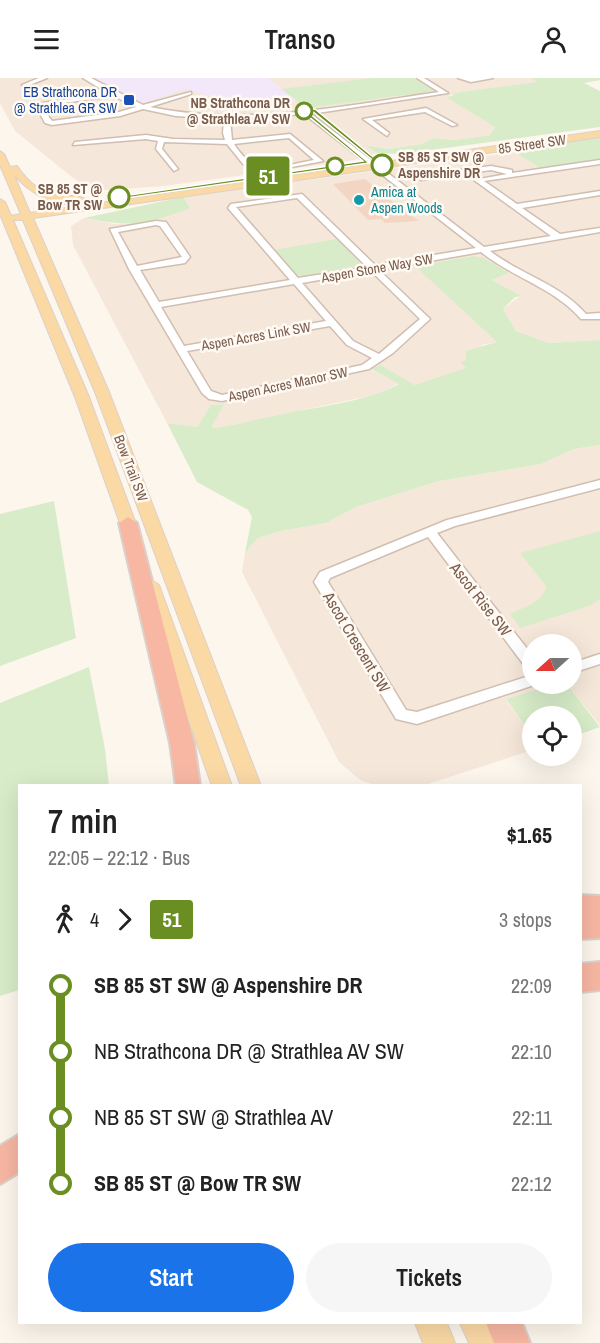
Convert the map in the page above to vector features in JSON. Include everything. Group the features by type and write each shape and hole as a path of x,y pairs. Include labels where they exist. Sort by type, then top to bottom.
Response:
{"highway":[{"path":"128,523 182,743 188,784"},
{"path":"582,907 600,908"},
{"path":"582,926 600,925"},
{"path":"582,978 600,976"},
{"path":"0,1168 18,1152"},
{"path":"504,1324 512,1343"}],"main road":[{"name":"85 Street SW","path":"375,164 401,158 600,132"},
{"name":"85 Street SW","path":"11,215 175,189 375,164 600,132"},
{"path":"0,155 12,165 29,189 40,195 75,199 119,197"},
{"name":"Bow Trail SW","path":"0,155 15,238 82,397 221,784"},
{"path":"11,215 76,209 336,171 363,171 375,164"},
{"path":"0,183 11,215 73,325"},
{"path":"11,215 175,189"},
{"path":"66,304 62,285 41,228 52,217 76,209"},
{"name":"Bow Trail SW","path":"11,215 66,304 102,392 250,784"},
{"path":"431,1324 440,1343"},
{"path":"476,1324 485,1343"}],"street":[{"path":"25,85 44,78"},
{"path":"86,78 104,87 112,95 142,108 184,115 227,117 304,111 444,93 420,78"},
{"path":"461,78 471,81 490,78"},
{"path":"112,95 37,105 47,122 52,123 104,117 189,93"},
{"path":"379,102 396,113"},
{"path":"313,110 375,164"},
{"path":"387,134 366,118 431,110 454,125"},
{"path":"304,111 483,250 508,268 554,290 571,302 584,317"},
{"path":"227,117 226,136 233,139"},
{"path":"235,117 235,128"},
{"path":"75,144 126,138 203,143 233,139 290,136 320,161 261,171 253,170 232,147 233,139"},
{"path":"162,139 158,145 159,149 174,169"},
{"path":"478,180 600,162"},
{"path":"420,178 496,168 514,175"},
{"path":"465,171 558,237"},
{"path":"515,207 600,193"},
{"path":"373,268 300,196 291,195 231,205 330,323 350,343 379,358"},
{"name":"Aspen Acres Manor SW","path":"133,269 182,261 186,258 161,223 114,230 133,269 207,393 218,398 351,371 379,358 425,319 373,268"},
{"name":"Aspen Stone Way SW","path":"155,305 600,230"},
{"path":"568,317 600,316"},
{"name":"Aspen Acres Link SW","path":"181,350 330,323"},
{"name":"Ascot Crescent SW","path":"522,683 417,718 401,715 321,582 325,575 483,513 600,484"},
{"name":"Ascot Rise SW","path":"430,532 522,652"},
{"path":"582,665 600,659"}],"shaded area":[{"path":"0,78 531,78 538,82 455,93 447,97 495,127 490,135 455,140 433,138 422,144 389,149 367,145 377,153 355,160 164,186 107,190 83,186 15,131 0,103"},
{"path":"94,78 268,78 296,100 237,106 206,105 216,98 184,89 141,104"},
{"path":"515,152 542,169 600,160 600,340 549,343 516,331 503,309 520,296 492,280 509,273 473,256 416,266 498,342 482,345 467,368 436,379 415,385 380,366 371,370 399,383 379,394 269,417 242,426 210,428 223,404 211,405 197,427 167,423 73,245 71,226 84,218 115,224 147,222 190,208 183,197"},
{"path":"600,445 600,725 575,694 582,694 582,634 522,634 522,694 524,694 506,700 522,722 522,753 428,784 371,784 360,780 339,762 242,572 245,553 258,538 281,531 326,523 356,507 439,481 541,464 574,449"}],"green space":[{"path":"372,78 414,78 435,91 307,108 281,89"},
{"path":"531,78 600,78 600,80 584,83 600,91 600,127 402,154 377,153 365,145 389,149 422,144 433,138 455,140 490,135 495,127 446,97 454,93 537,82"},
{"path":"600,137 600,160 542,169 510,149"},
{"path":"183,197 190,208 150,221 114,223 84,218"},
{"path":"337,239 360,265 304,276 294,274 273,250"},
{"path":"473,256 484,258 509,273 492,280 521,296 515,297 503,309 516,331 549,343 600,340 600,445 574,449 541,464 439,481 356,507 326,523 281,531 258,538 245,553 252,517 248,510 197,482 167,423 197,427 211,405 224,404 211,428 237,425 371,396 399,384 371,369 380,365 415,385 466,368 461,362 466,360 466,351 497,342 415,266"},
{"path":"54,501 76,638 0,666 0,514"},
{"path":"600,531 600,599 589,606 520,628 510,614 537,600 546,586 520,553"},
{"path":"89,667 105,749 109,784 18,784 18,990 0,996 0,703"},
{"path":"522,694 575,694 600,727 582,733 582,706 522,706 522,722 506,699"}],"building":[{"name":"Amica at Aspen Woods","path":"365,179 419,221 385,223 381,219 368,220 333,184"}],"bus line":[{"name":"51","path":"119,197 367,162 304,111 313,110 382,165"}],"place":[{"name":"EB Strathcona DR @ Strathlea GR SW","path":"129,100"},
{"name":"NB Strathcona DR @ Strathlea AV SW","path":"304,111"},
{"name":"SB 85 ST SW @ Aspenshire DR","path":"382,165"},
{"name":"SB 85 ST @ Bow TR SW","path":"119,197"},
{"name":"Amica at Aspen Woods","path":"359,200"}]}
